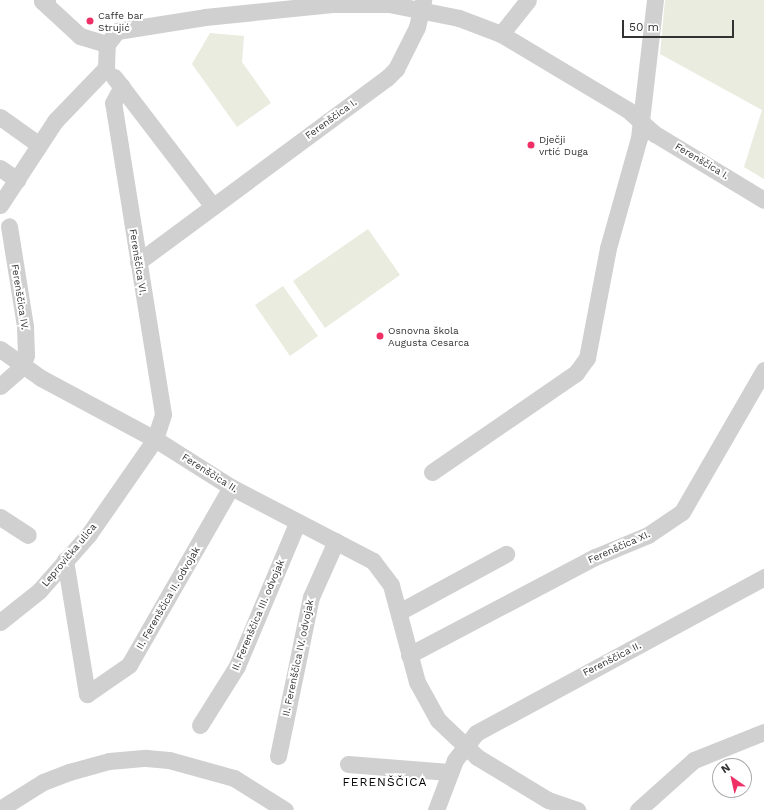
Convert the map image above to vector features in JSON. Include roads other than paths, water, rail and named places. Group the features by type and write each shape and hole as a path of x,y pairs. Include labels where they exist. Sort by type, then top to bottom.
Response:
{"street":[{"path":"0,205 17,180 38,144 106,68 107,44 80,36 42,1 47,0"},
{"path":"506,37 528,0"},
{"path":"432,472 582,367 590,350 608,248 639,138 655,0"},
{"name":"Ferenščica I.","path":"107,44 113,34 124,28 333,2 390,2 421,5 506,37 640,121 655,134 764,200"},
{"name":"Ferenščica I.","path":"138,262 212,205 387,78 408,47 421,5"},
{"path":"106,68 122,86 212,205"},
{"name":"Ferenščica VI.","path":"122,86 114,95 113,103 164,414 155,439"},
{"path":"0,117 38,144"},
{"path":"0,168 17,180"},
{"name":"Ferenščica IV.","path":"9,226 25,326 26,355 22,367"},
{"name":"Ferenščica II.","path":"0,349 22,367 155,439 231,487 297,523 336,541 379,567 390,585 399,612 409,655 430,709 464,746 545,805 576,810"},
{"path":"0,386 22,367"},
{"name":"Ferenščica XI.","path":"409,655 595,556 648,535 682,512 764,370"},
{"name":"Leprovička ulica","path":"0,622 39,591 89,534 155,439"},
{"name":"II. Ferenščica II. odvojak","path":"65,560 87,694 130,665 231,487"},
{"path":"0,517 28,534"},
{"name":"II. Ferenščica III. odvojak","path":"200,725 237,666 297,523"},
{"name":"II. Ferenščica IV. odvojak","path":"278,756 310,597 336,541"},
{"path":"399,612 506,554"},
{"name":"Ferenščica II.","path":"464,746 481,729 764,577"},
{"path":"638,810 694,760 764,732"},
{"path":"436,810 449,772 464,746"},
{"path":"3,800 68,772 109,761 146,758 169,760 234,778 285,810"},
{"path":"348,764 449,772"}],"place":[{"name":"Caffe bar Strujić","path":"90,21"},
{"name":"Dječji vrtić Duga","path":"531,145"},
{"name":"Osnovna škola Augusta Cesarca","path":"380,336"}],"district":[{"name":"FERENŠČICA","path":"385,783"}]}
